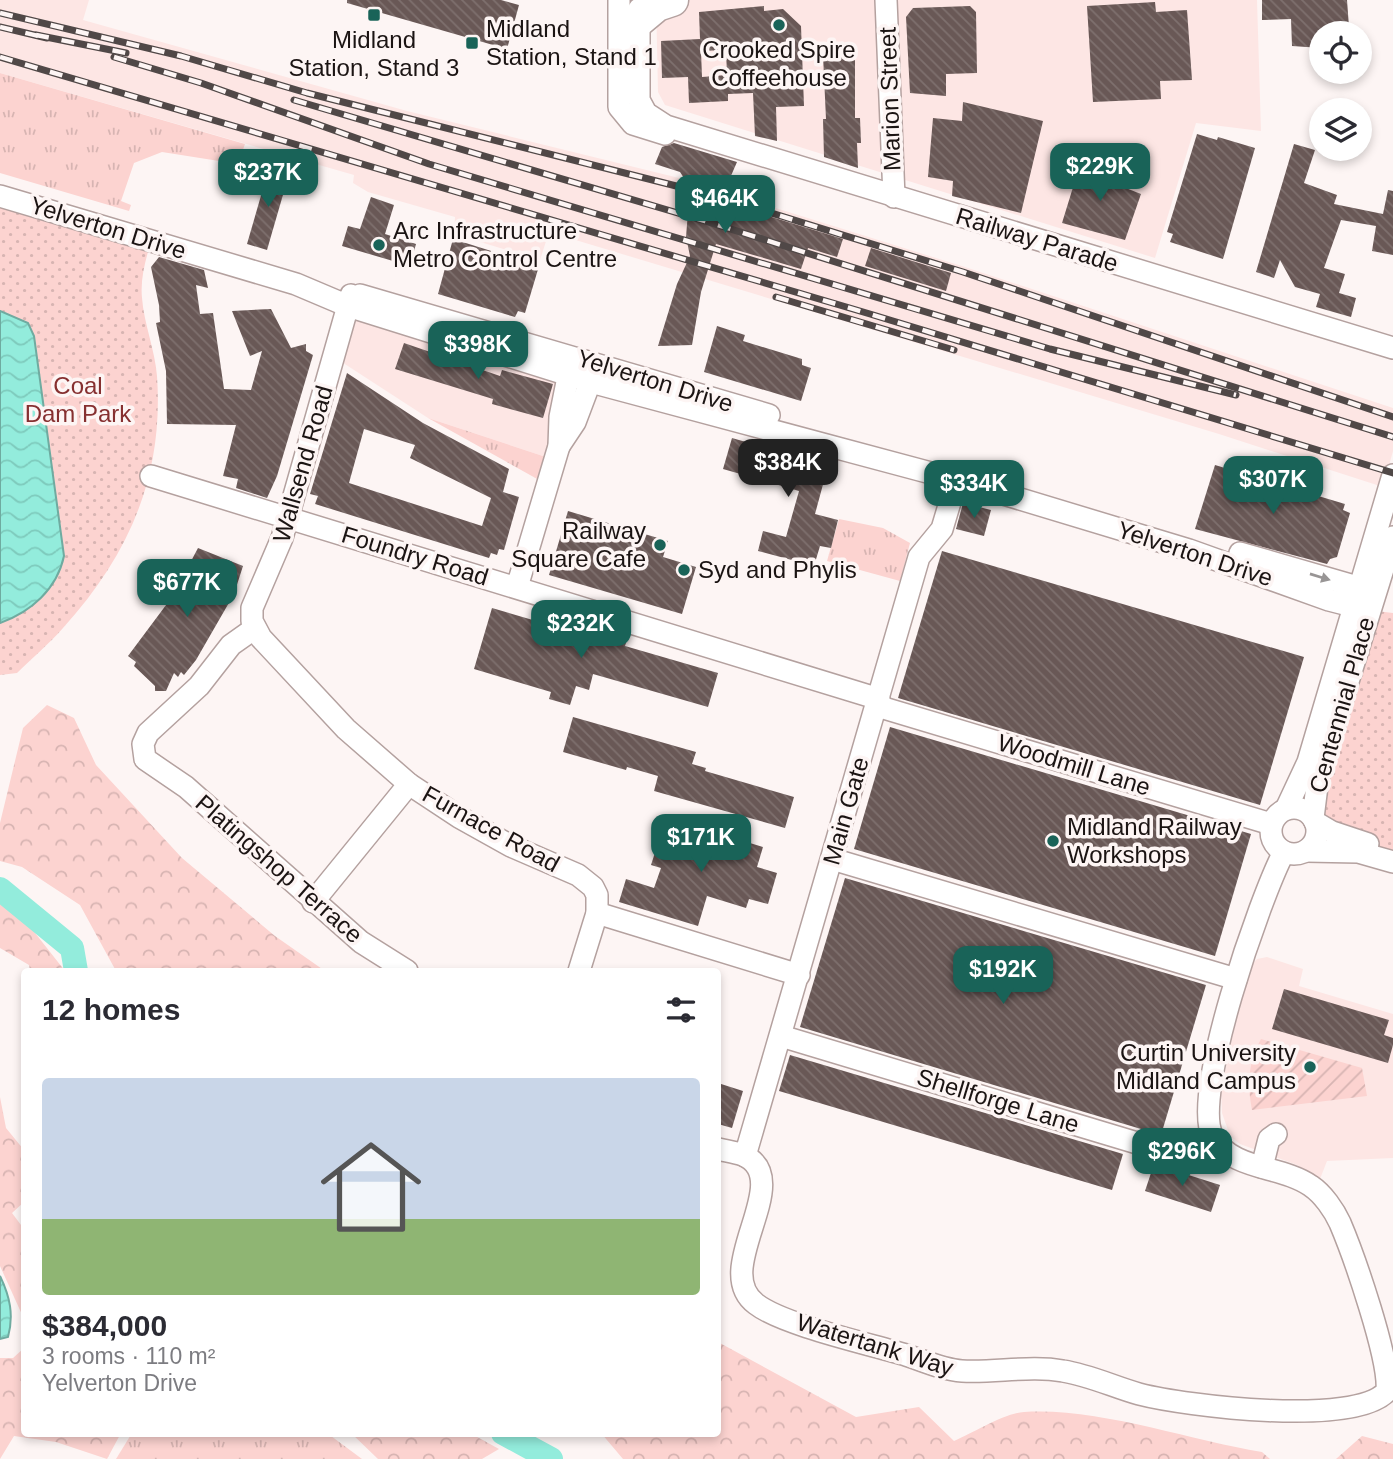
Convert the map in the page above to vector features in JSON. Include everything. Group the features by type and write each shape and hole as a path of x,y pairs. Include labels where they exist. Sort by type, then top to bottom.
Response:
{"highway":[{"path":"632,7 657,5 672,0"}],"street":[{"name":"Marion Street","path":"886,0 894,197"},
{"name":"Railway Parade","path":"632,7 617,99 621,113 633,124 667,134 681,132"},
{"name":"Railway Parade","path":"632,7 639,100 650,117 681,132 1393,348"},
{"name":"Yelverton Drive","path":"0,196 570,366 958,476 1363,599"},
{"name":"Wallsend Road","path":"255,628 252,608 273,564 288,517 350,300"},
{"path":"517,587 559,446 560,417 570,366"},
{"path":"559,446 575,422 594,373"},
{"path":"1363,599 1393,475"},
{"name":"Main Gate","path":"745,1156 782,1036 919,556 942,529 958,476"},
{"name":"Foundry Road","path":"151,477 517,587 878,703"},
{"path":"1363,599 1393,537"},
{"name":"Centennial Place","path":"1286,809 1308,762 1363,599"},
{"name":"Centennial Place","path":"1314,820 1318,778 1363,599"},
{"name":"Platingshop Terrace","path":"255,628 231,645 200,686 165,720 158,739 159,753 186,787 313,902 361,942 402,968"},
{"name":"Furnace Road","path":"255,628 346,729 409,784 459,817 511,846 586,880 597,895 597,913"},
{"name":"Woodmill Lane","path":"878,703 1271,824"},
{"path":"313,902 409,784"},
{"path":"1393,851 1332,832 1301,809 1286,809 1271,824 1274,844 1284,852 1358,852 1393,862"},
{"path":"1306,851 1317,835 1314,820"},
{"path":"1276,1134 1269,1139 1262,1167 1224,1151 1212,1136 1208,1099 1237,979 1259,908 1284,852"},
{"path":"832,859 1237,979"},
{"path":"580,968 597,913 799,975"},
{"name":"Shellforge Lane","path":"782,1036 1167,1152 1181,1152 1212,1136"},
{"path":"721,1150 745,1156"},
{"name":"Watertank Way","path":"745,1156 757,1168 762,1181 741,1266 742,1283 747,1298 779,1316 959,1371 1062,1371 1142,1395 1264,1412 1369,1404 1387,1391 1384,1357 1339,1221 1326,1200 1311,1186 1262,1167"}],"shaded area":[{"path":"0,0 89,0 83,20 407,111 679,178 965,267 1393,408 1393,451 1383,487 1219,434 549,232 540,260 454,234 455,217 368,192 353,183 354,175 0,73"},
{"path":"656,0 1257,0 1261,131 1196,123 1155,258 665,105 658,92"},
{"path":"348,306 569,375 555,460 428,418 334,357"},
{"name":"Curtin University Midland Campus","path":"1267,957 1303,969 1299,986 1393,1014 1393,1158 1327,1161 1320,1179 1297,1165 1240,1144 1230,1136 1222,1113 1221,1091 1248,968 1257,959"}],"green space":[{"path":"0,73 245,144 238,164 162,152 134,163 121,201 131,205 129,211 0,173"},
{"name":"Coal Dam Park","path":"0,196 151,241 142,291 143,308 156,366 158,413 148,480 124,543 107,572 63,628 17,673 0,675"},
{"path":"428,418 555,460 548,485"},
{"path":"839,519 883,528 910,543 900,581 827,561"},
{"path":"1368,610 1393,613 1393,851 1332,832 1315,805"},
{"path":"47,705 74,718 96,765 182,858 275,936 321,968 114,968 80,905 22,867 0,861 0,823 23,728"},
{"path":"0,903 17,910 63,968 30,968 29,965 0,948"},
{"path":"1261,1039 1362,1068 1367,1096 1252,1110 1250,1073 1253,1056"},
{"path":"0,1097 6,1128 21,1146 21,1205 12,1213 21,1225 21,1312 0,1266"},
{"path":"721,1344 856,1417 919,1407 954,1441 1016,1413 1052,1412 1112,1419 1262,1452 1270,1459 623,1459 604,1437 721,1437"},
{"path":"21,1351 21,1437 14,1436 0,1459 0,1358 13,1358"},
{"path":"1362,1436 1393,1444 1393,1459 1336,1459"},
{"path":"21,1437 119,1437 107,1459 56,1442"},
{"path":"130,1437 332,1437 362,1459 116,1459"},
{"path":"355,1437 477,1437 499,1449 482,1459 378,1459"}],"water":[{"path":"0,311 28,323 34,336 64,556 55,579 41,598 22,613 0,623"},
{"path":"0,1276 9,1299 11,1314 8,1337 0,1339"}],"building":[{"path":"347,0 501,0 519,5 507,49 347,3"},
{"path":"1262,0 1347,0 1349,21 1309,21 1309,47 1292,46 1291,19 1262,20"},
{"path":"1155,2 1156,12 1187,10 1192,80 1160,81 1161,99 1093,102 1087,6"},
{"path":"764,6 764,11 783,9 801,26 804,106 776,107 777,141 755,136 753,93 728,94 728,101 689,103 688,77 662,78 661,41 700,39 699,12","holes":["726,50 727,75 702,77 701,51"]},
{"path":"970,6 976,12 977,73 946,74 946,96 910,93 906,17 913,8"},
{"path":"855,54 855,118 860,118 861,143 857,143 858,168 824,157 823,119 826,119 823,55"},
{"path":"963,102 1043,121 1021,213 952,196 953,181 928,177 933,118 962,121"},
{"path":"1197,134 1255,148 1223,259 1170,242 1173,234 1167,232"},
{"path":"674,143 737,162 720,201 843,239 837,257 808,248 801,269 716,244 701,292 692,345 658,346 677,284 690,256 686,237 690,187 680,172 655,164 662,147"},
{"path":"1294,144 1309,148 1309,161 1311,161 1304,183 1337,195 1334,204 1383,214 1388,190 1393,191 1393,255 1372,251 1376,226 1341,220 1324,268 1345,274 1339,293 1356,298 1351,317 1316,307 1320,294 1295,287 1280,260 1274,278 1256,272"},
{"path":"1082,158 1102,164 1098,177 1141,194 1125,240 1062,223"},
{"path":"269,168 289,174 267,250 247,244"},
{"name":"Arc Infrastructure Metro Control Centre","path":"371,197 394,205 385,234 416,244 410,266 342,246 348,226 360,229"},
{"path":"453,239 539,266 525,313 518,311 515,317 438,294"},
{"path":"871,248 951,273 946,291 865,266"},
{"path":"159,257 204,270 208,288 196,285 200,314 213,313 224,389 251,390 262,351 250,356 232,311 271,309 291,348 306,344 306,351 313,355 277,476 267,498 236,488 238,479 223,476 236,425 167,424 166,371 156,323 160,322 159,305 151,267"},
{"path":"717,326 745,335 743,341 802,359 802,365 811,368 801,401 704,372"},
{"path":"404,343 500,376 502,370 553,384 543,418 492,404 493,399 395,369"},
{"path":"347,373 423,423 509,469 503,492 519,497 504,550 499,549 497,555 491,553 489,558 315,504 318,496 310,494","holes":["364,429 415,445 410,458 491,498 482,526 349,483"]},
{"path":"732,438 828,466 815,514 838,520 831,548 820,546 814,566 758,551 763,531 786,537 799,491 723,469"},
{"path":"1215,465 1345,504 1343,510 1350,513 1337,557 1330,559 1327,564 1195,529"},
{"path":"963,503 991,510 984,536 956,529"},
{"path":"568,511 668,541 663,557 696,567 682,614 549,575"},
{"path":"198,548 243,566 234,594 196,660 184,675 181,672 178,677 174,673 166,691 155,691 155,686 134,666 136,662 128,656 172,597"},
{"path":"942,551 1304,657 1260,805 898,698"},
{"path":"492,608 543,623 546,614 576,623 573,631 599,639 602,629 628,636 625,646 718,673 708,707 593,674 589,690 576,686 570,705 549,699 551,692 474,669"},
{"path":"573,717 696,752 692,764 706,768 705,771 794,797 785,828 654,791 658,776 563,752"},
{"name":"Midland Railway Workshops","path":"890,727 1251,834 1215,956 854,849"},
{"path":"674,820 763,847 757,867 777,873 768,904 749,899 746,908 707,896 698,926 619,902 626,879 654,888 661,868 651,865 662,831 670,834"},
{"path":"845,878 1206,985 1161,1135 800,1027"},
{"path":"1284,989 1389,1020 1384,1035 1393,1038 1388,1063 1272,1029"},
{"path":"790,1055 1123,1154 1112,1190 779,1091"},
{"path":"721,1084 743,1091 732,1128 721,1125"},
{"path":"1154,1164 1220,1185 1211,1212 1145,1191"}],"waterway":[{"path":"0,889 72,948 75,968"},
{"path":"510,1437 551,1459"}],"railway":[{"path":"0,13 181,56 307,93 716,196 963,272 1393,417"},
{"path":"0,27 47,38"},
{"path":"36,35 126,53"},
{"path":"0,57 870,314 1393,473"},
{"path":"114,57 201,83 429,164 1050,349 1236,395"},
{"path":"294,100 705,221 1393,437"},
{"path":"776,297 954,350"}],"place":[{"name":"Midland Station, Stand 3","path":"374,15"},
{"name":"Crooked Spire Coffeehouse","path":"779,25"},
{"name":"Midland Station, Stand 1","path":"472,43"},
{"name":"Arc Infrastructure Metro Control Centre","path":"379,245"},
{"name":"Railway Square Cafe","path":"660,545"},
{"name":"Syd and Phylis","path":"684,570"},
{"name":"Midland Railway Workshops","path":"1053,841"},
{"name":"Curtin University Midland Campus","path":"1310,1067"}]}
